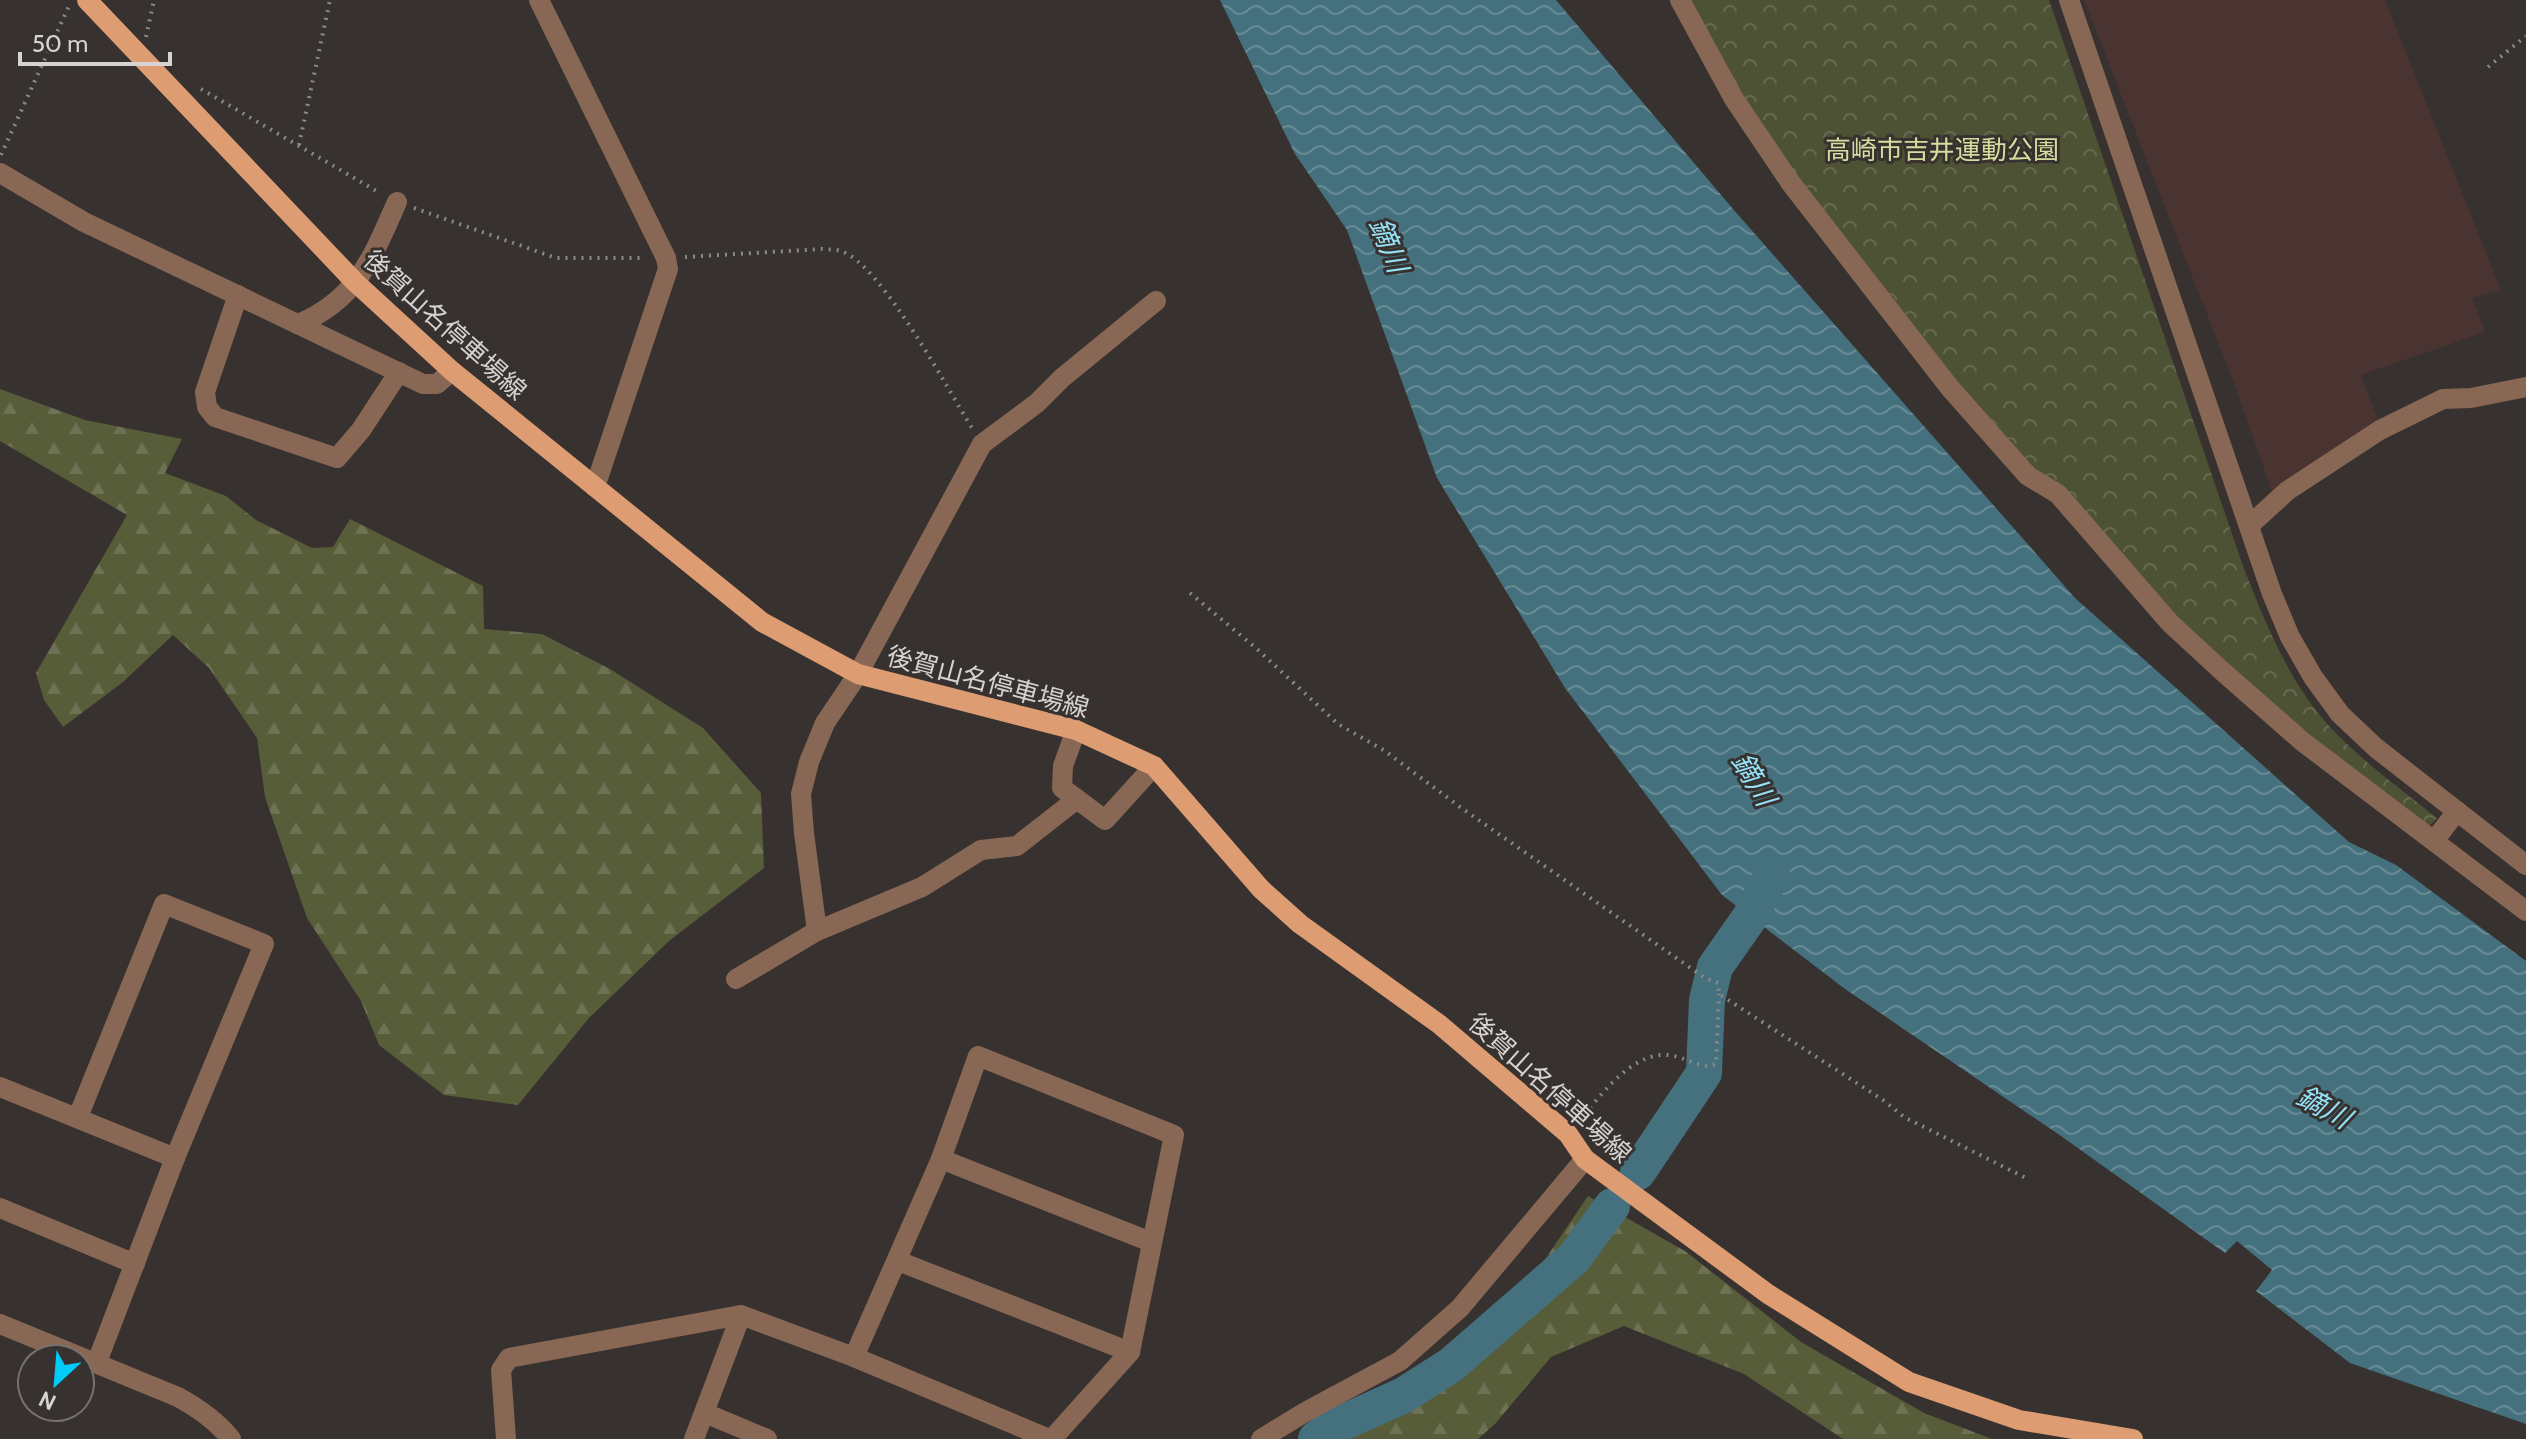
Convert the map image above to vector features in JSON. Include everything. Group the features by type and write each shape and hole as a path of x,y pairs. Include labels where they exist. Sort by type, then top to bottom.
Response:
{"main road":[{"name":"後賀山名停車場線","path":"87,0 149,45 355,282 452,371 762,622 858,674 1076,730 1154,766 1261,889 1300,924 1439,1024 1568,1134 1585,1159 1768,1294 1909,1382 2019,1420 2133,1439"}],"street":[{"path":"539,0 666,258 668,269 595,487"},
{"path":"1680,0 1734,99 1790,182 1891,315 2028,476 2058,494 2170,623 2303,742 2526,911"},
{"path":"2069,0 2272,594 2290,637 2313,677 2340,714 2376,748 2526,865"},
{"path":"0,173 84,222 423,384 437,384 452,371"},
{"path":"298,324 318,316 355,282 370,263 397,202"},
{"path":"238,295 205,392 207,407 215,417 337,458 361,430 399,372"},
{"path":"817,931 801,794 809,762 825,723 858,674 982,444 1037,403 1062,378 1156,301"},
{"path":"2250,525 2287,491 2380,430 2443,399 2471,398 2526,387"},
{"path":"1076,730 1063,766 1062,788 1105,820 1154,766"},
{"path":"736,979 817,931 922,887 981,850 1017,846 1077,799"},
{"path":"2434,841 2457,811"},
{"path":"78,1117 164,904 264,944 175,1158 97,1362"},
{"path":"506,1439 501,1370 509,1358 741,1315 854,1357 1051,1439 1130,1352 1174,1135 978,1056 941,1159 854,1357"},
{"path":"0,1087 175,1158"},
{"path":"941,1159 1151,1242"},
{"path":"1261,1439 1400,1361 1460,1308 1585,1159"},
{"path":"0,1208 135,1264"},
{"path":"898,1261 1130,1352"},
{"path":"694,1439 741,1315"},
{"path":"0,1324 178,1397 197,1408 231,1439"},
{"path":"705,1413 767,1439"}],"path":[{"path":"0,157 72,0"},
{"path":"149,45 154,0"},
{"path":"299,145 330,0"},
{"path":"2488,67 2526,36"},
{"path":"197,87 397,202 556,258 666,258 822,249 841,251 858,261 898,308 982,444"},
{"path":"1190,593 1257,649 1338,724 1385,751 1705,978 1718,983 1716,1064 1699,1065 1672,1055 1639,1062 1601,1092 1568,1134"},
{"path":"1719,994 1883,1100 1904,1117 2026,1178"}],"shaded area":[{"path":"2084,0 2385,0 2501,290 2472,298 2485,332 2361,375 2380,426 2274,498 2235,386"}],"green space":[{"name":"高崎市吉井運動公園","path":"1670,0 2049,0 2243,566 2269,629 2290,671 2330,727 2368,763 2437,818 2419,837 2301,745 1944,392 1782,188"},
{"path":"0,389 85,420 182,439 165,473 226,496 256,520 312,548 333,547 350,519 483,586 484,629 542,634 610,669 703,728 761,793 764,868 669,941 589,1018 518,1105 444,1095 379,1045 361,1001 307,918 265,797 257,738 209,668 173,635 123,682 63,727 44,700 36,673 127,515 0,441"},
{"path":"1588,1196 1685,1251 1801,1342 1924,1413 1992,1439 1843,1439 1744,1374 1624,1326 1551,1357 1495,1424 1478,1439 1341,1439 1527,1286"}],"water":[{"name":"鏑川","path":"1220,0 1556,0 1733,209 2075,598 2349,842 2396,865 2526,961 2526,1424 2350,1363 2256,1291 2272,1270 2237,1241 2225,1253 2061,1136 1845,989 1722,895 1565,688 1437,478 1347,230 1295,154"}],"waterway":[{"path":"1638,1172 1704,1073 1707,1000 1715,967 1750,917 1772,875"},
{"path":"1316,1439 1329,1429 1404,1395 1451,1365 1574,1258 1612,1206"}]}
